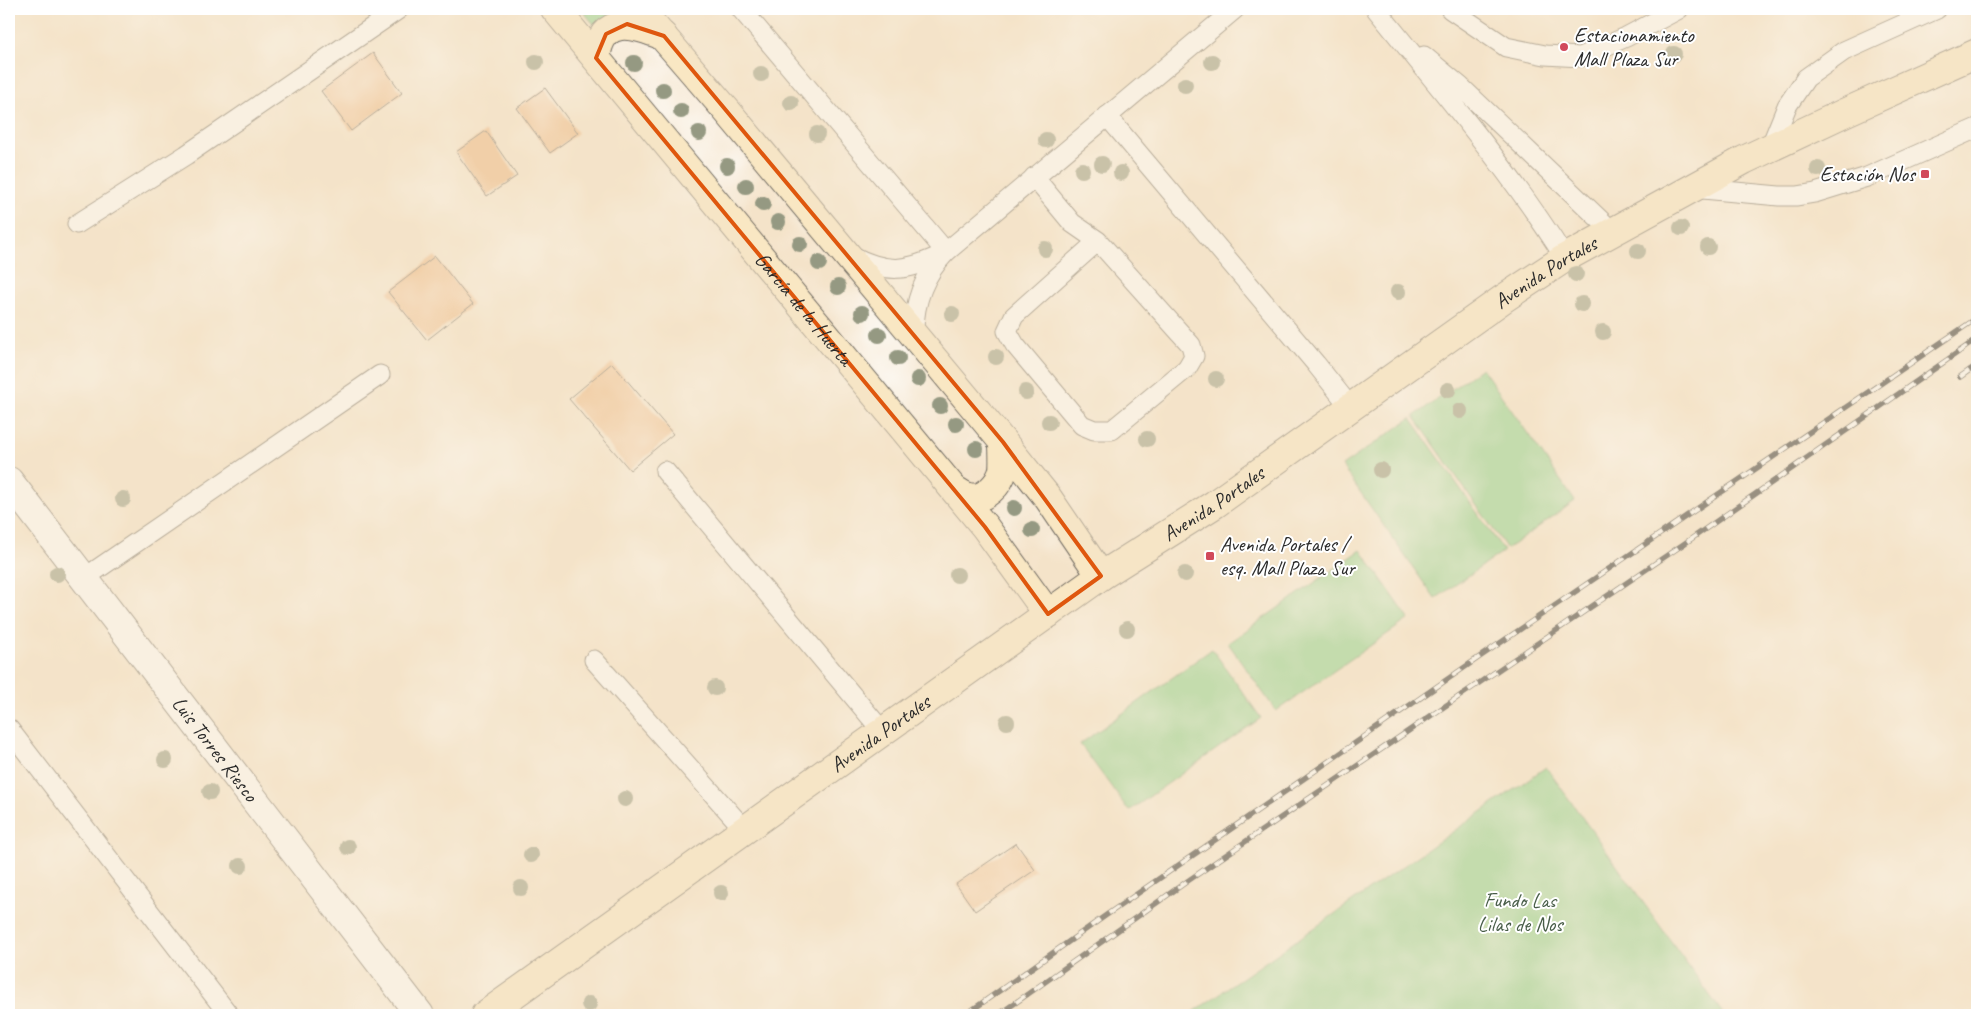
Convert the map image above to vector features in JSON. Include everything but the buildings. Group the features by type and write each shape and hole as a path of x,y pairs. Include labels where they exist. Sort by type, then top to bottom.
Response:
{"main road":[{"name":"García de la Huerta","path":"555,9 955,490 995,540 1048,614"},
{"path":"640,9 1003,442 1048,498 1101,576"},
{"path":"596,58 599,43 604,36 619,26 634,25 664,36"},
{"name":"Avenida Portales","path":"485,1015 1101,576 1215,504 1503,299 1565,258 1692,188 1770,148 1977,53"},
{"path":"955,490 968,497 973,497 982,495 994,487 1002,470 1003,442"}],"street":[{"name":"Luis Torres Riesco","path":"9,481 420,1015"}],"lane":[{"path":"77,224 186,155 399,9"},
{"path":"741,9 946,252"},
{"path":"914,336 913,320 923,285 933,266 946,252 1235,9"},
{"path":"1376,9 1497,160 1544,224 1565,258"},
{"path":"1450,9 1506,47 1545,55 1581,56 1679,9"},
{"path":"1770,148 1787,106 1806,78 1844,51 1937,9"},
{"path":"1392,29 1461,87 1612,232"},
{"path":"1107,116 1351,408"},
{"path":"1692,188 1779,196 1815,193 1867,177 1977,128"},
{"path":"1034,177 1072,223 1098,241 1191,345 1194,356 1188,368 1112,430 1094,430 1082,425 1015,345 1007,331 1014,316 1098,241"},
{"path":"845,252 872,266 892,269 925,263 946,252"},
{"path":"84,579 380,376"},
{"path":"665,471 883,732"},
{"path":"594,660 745,830"},
{"path":"9,730 229,1015"}],"highlighted area":[{"path":"627,24 664,36 1003,442 1101,576 1048,614 985,527 596,58 606,34"}],"green space":[{"path":"581,9 617,9 620,16 599,30"},
{"path":"1482,368 1575,501 1507,549 1414,416"},
{"path":"1411,418 1504,551 1435,599 1342,466"},
{"path":"1361,550 1409,619 1276,711 1228,643"},
{"path":"1212,649 1261,718 1129,811 1080,744"},
{"name":"Fundo Las Lilas de Nos","path":"1546,767 1724,1015 1189,1015"}],"railway":[{"path":"965,1015 1481,656 1977,318"},
{"path":"998,1015 1189,880 1691,539 1977,339"},
{"path":"1960,377 1977,365"}],"place":[{"name":"Estacionamiento Mall Plaza Sur","path":"1564,47"},
{"name":"Estación Nos","path":"1925,174"},
{"name":"Avenida Portales / esq. Mall Plaza Sur","path":"1210,556"}]}
